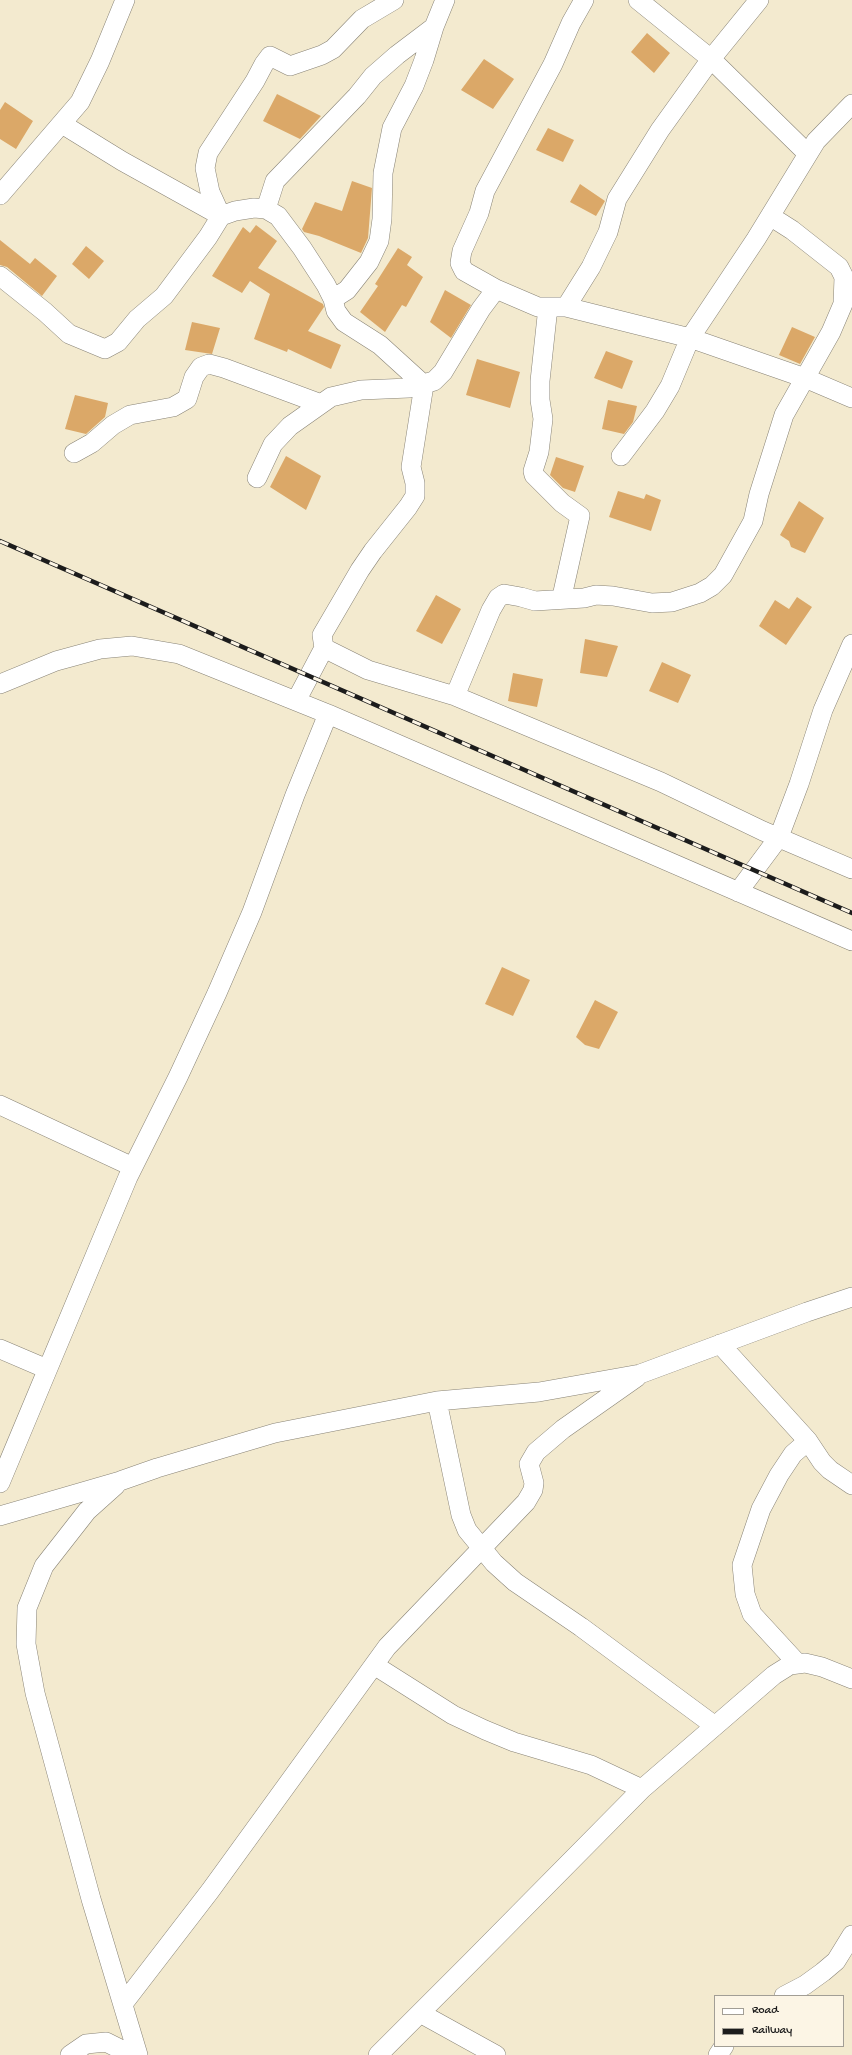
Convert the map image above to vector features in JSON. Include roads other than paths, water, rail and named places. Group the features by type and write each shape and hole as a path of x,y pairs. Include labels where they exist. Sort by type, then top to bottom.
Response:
{"street":[{"path":"0,195 80,102 100,61 125,0"},
{"path":"221,216 210,192 205,168 208,153 270,56 290,66 322,55 333,48 362,19 394,0"},
{"path":"333,299 347,290 369,262 379,241 382,219 383,173 392,128 414,86 434,27 446,0"},
{"path":"584,0 570,24 553,64 485,191 479,213 462,251 460,263 464,271 496,289 538,307 557,307 690,338 805,378 852,398"},
{"path":"638,0 711,59 808,154"},
{"path":"562,600 562,592 580,516 562,503 534,475 533,471 539,452 543,420 540,400 540,381 557,307 590,267 608,232 617,199 660,130 711,59 759,0"},
{"path":"266,209 275,181 357,96 373,76 397,55 434,27"},
{"path":"621,456 670,386 690,338 770,216 816,141 852,104"},
{"path":"62,124 122,162 221,216"},
{"path":"0,276 45,312 69,334 105,349 118,342 137,318 164,296 208,237 221,216 235,211 266,209 278,216 293,235 333,299 336,311 344,322 380,345 424,385"},
{"path":"455,696 491,610 498,598 504,594 510,594 535,601 584,598 596,595 652,603 672,602 700,593 712,586 723,575 753,521 759,494 784,415 831,332 843,304 848,285 839,267 792,230 770,216"},
{"path":"257,478 273,444 290,426 320,404 331,398 361,390 409,388 434,381 443,372 481,310 496,289"},
{"path":"74,453 92,443 113,425 130,415 173,407 186,400 194,377 201,367 209,364 224,368 320,404"},
{"path":"296,701 324,648 322,635 360,570 415,496 415,483 411,467 424,385"},
{"path":"738,892 779,837 824,710 852,644"},
{"path":"0,684 56,661 100,649 132,646 179,654 328,714 852,941"},
{"path":"324,648 368,670 455,696 661,782 852,869"},
{"path":"0,1483 133,1167 217,993 252,912 295,795 328,714"},
{"path":"0,1105 133,1167"},
{"path":"0,1516 275,1433 437,1401 539,1392 640,1374 852,1297"},
{"path":"720,1344 808,1441 830,1470 852,1485"},
{"path":"0,1349 47,1369"},
{"path":"123,2004 210,1892 387,1648 526,1502 533,1490 534,1483 529,1464 536,1452 563,1429 640,1374"},
{"path":"437,1401 461,1514 467,1530 481,1548 494,1563 515,1582 581,1627 715,1726"},
{"path":"798,1664 752,1614 745,1594 742,1565 762,1509 779,1475 793,1454 808,1441"},
{"path":"120,1481 87,1511 44,1566 27,1608 26,1644 35,1693 92,1899 138,2055"},
{"path":"378,2055 642,1788 774,1675 790,1665 805,1663 822,1667 852,1679"},
{"path":"374,1665 453,1715 479,1727 514,1742 591,1765 642,1788"},
{"path":"786,1995 805,1985 836,1961 852,1935"},
{"path":"420,2013 496,2055"},
{"path":"70,2055 86,2044 106,2042 132,2055"}],"railway":[{"path":"0,541 852,913"}]}
